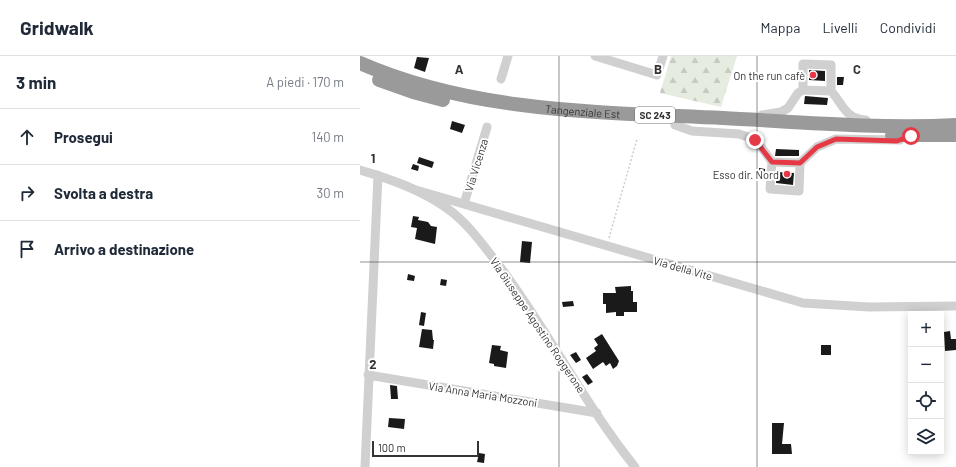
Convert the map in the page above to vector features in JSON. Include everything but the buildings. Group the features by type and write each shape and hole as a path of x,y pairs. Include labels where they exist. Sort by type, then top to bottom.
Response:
{"highway":[{"name":"Tangenziale Est","path":"360,63 412,82 478,98 523,106 675,120 911,136 956,135"},
{"name":"Tangenziale Est","path":"360,73 413,92 458,104 526,116 859,125 956,125"}],"street":[{"path":"501,79 508,56"},
{"path":"595,56 657,75 663,56"},
{"path":"803,90 803,64 832,65 831,91 848,115 860,120 914,121 928,126"},
{"path":"675,120 700,111 758,116 770,114 788,108 795,97 803,90 831,91"},
{"path":"675,120 692,132 739,134 755,140 772,162 770,189 799,190 800,163 817,147 836,139 897,141 911,136"},
{"name":"Via Vicenza","path":"464,204 487,127"},
{"path":"772,162 800,163"},
{"name":"Via Giuseppe Agostino Roggerone","path":"360,170 378,175 416,190 449,210 478,239 517,290 597,413 635,467"},
{"path":"365,467 378,175"},
{"name":"Via della Vite","path":"416,190 803,304 869,307 956,306"},
{"name":"Via Anna Maria Mozzoni","path":"368,375 597,413"}],"path":[{"path":"606,246 637,139"}],"green space":[{"path":"671,56 737,56 721,107 660,93"}],"place":[{"name":"On the run cafè","path":"813,75"},
{"name":"Esso dir. Nord","path":"787,174"}],"route":[{"path":"755,140 772,162 800,163 817,147 825,142 836,139 897,141 911,136"}]}
